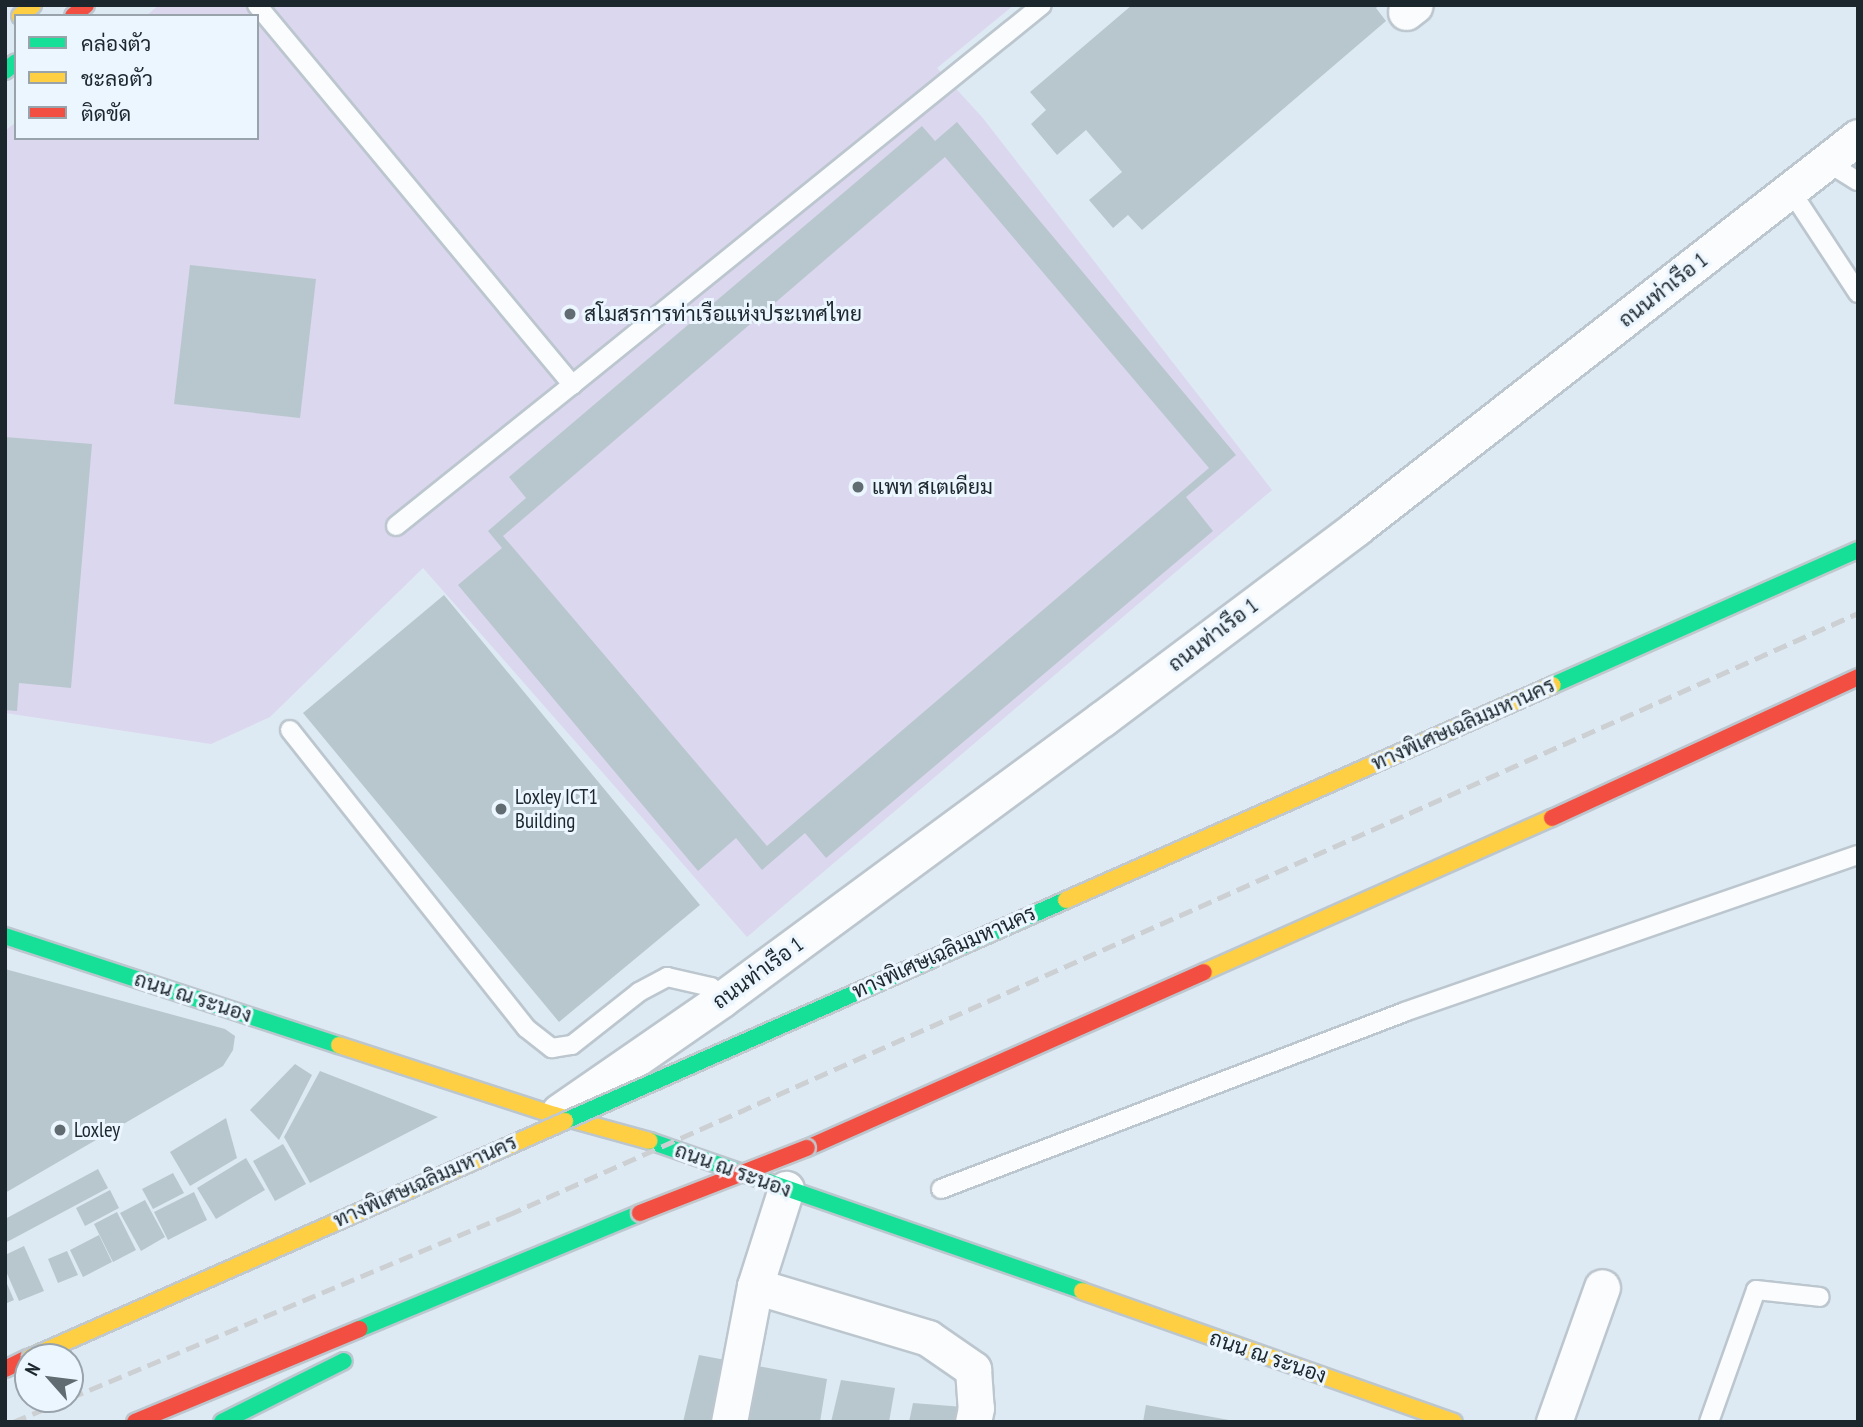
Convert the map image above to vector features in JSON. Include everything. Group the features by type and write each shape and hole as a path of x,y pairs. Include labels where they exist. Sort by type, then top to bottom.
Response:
{"main road":[{"name":"ทางพิเศษเฉลิมมหานคร","path":"64,1343 1858,550"},
{"path":"135,1422 640,1213 807,1148 1646,776 1858,677"},
{"name":"ถนน ณ ระนอง","path":"5,936 555,1115 664,1145 1454,1422"},
{"path":"431,1317 640,1213"},
{"path":"222,1422 358,1354"}],"street":[{"name":"ถนนท่าเรือ 1","path":"555,1115 722,999 893,875 1356,528 1858,137"},
{"path":"729,1422 755,1286 786,1189"},
{"path":"755,1286 928,1338 973,1368 976,1408 973,1422"},
{"path":"1554,1422 1602,1287"}],"lane":[{"path":"257,5 572,385"},
{"path":"396,526 1042,5"},
{"path":"1827,162 1858,181"},
{"path":"1791,191 1858,293"},
{"path":"290,730 526,1028 552,1048 572,1045 639,992 667,977 710,987 722,999"},
{"path":"941,1189 1404,1012 1858,855"},
{"path":"1709,1422 1756,1290 1820,1297"}],"shaded area":[{"name":"สโมสรการท่าเรือแห่งประเทศไทย","path":"159,5 1014,5 937,68 982,117 1272,490 747,937 423,568 270,717 211,744 5,713 5,131 14,124 14,140 259,140 259,14 148,14"}],"building":[{"path":"1132,5 1379,5 1376,8 1386,21 1142,230 1128,215 1113,228 1089,200 1122,172 1086,130 1057,155 1031,124 1046,110 1030,92"},
{"path":"957,122 1236,455 1186,497 1213,531 826,858 805,833 762,870 736,838 698,871 458,585 502,548 488,531 526,498 509,477 922,126 935,141","holes":["945,157 1209,468 767,846 503,536"]},
{"path":"190,265 316,279 300,418 174,404"},
{"path":"5,437 92,444 71,688 19,683 17,711 5,710"},
{"name":"Loxley ICT1 Building","path":"444,595 700,905 559,1022 303,713"},
{"name":"Loxley","path":"5,969 225,1029 235,1036 233,1050 223,1066 5,1193"},
{"path":"295,1064 312,1075 279,1140 250,1110"},
{"path":"320,1071 438,1117 310,1183 284,1137"},
{"path":"226,1118 237,1158 190,1186 170,1152"},
{"path":"283,1144 306,1184 275,1201 253,1161"},
{"path":"246,1158 265,1190 216,1219 197,1188"},
{"path":"98,1169 108,1188 5,1243 5,1219"},
{"path":"173,1173 184,1193 153,1209 142,1189"},
{"path":"110,1190 119,1208 85,1226 76,1208"},
{"path":"194,1192 207,1220 168,1240 154,1212"},
{"path":"145,1200 165,1237 141,1251 120,1213"},
{"path":"117,1212 136,1250 113,1262 94,1224"},
{"path":"99,1235 112,1262 83,1277 70,1250"},
{"path":"24,1246 44,1291 19,1301 5,1269 5,1255"},
{"path":"67,1251 78,1275 58,1283 48,1259"},
{"path":"5,1279 14,1300 5,1304"},
{"path":"699,1355 827,1379 820,1422 683,1422"},
{"path":"841,1380 895,1388 889,1422 831,1422"},
{"path":"913,1403 976,1408 973,1422 909,1422"},
{"path":"1146,1405 1229,1420 1229,1422 1143,1422"}],"railway":[{"path":"84,1392 508,1215 1858,613"},
{"path":"13,1422 35,1413"}],"traffic: fast":[{"path":"5,71 14,64"},
{"path":"1553,685 1858,550"},
{"path":"565,1121 1066,900"},
{"path":"5,936 339,1045"},
{"path":"650,1141 1082,1291"},
{"path":"359,1329 640,1213"},
{"path":"222,1422 344,1361"}],"traffic: slow":[{"path":"22,14 33,5"},
{"path":"1066,900 1553,685"},
{"path":"1204,972 1552,818"},
{"path":"339,1045 555,1115 650,1141"},
{"path":"63,1343 565,1121"},
{"path":"1082,1291 1454,1422"}],"traffic: jam":[{"path":"75,14 86,5"},
{"path":"1552,818 1858,677"},
{"path":"807,1148 1204,972"},
{"path":"640,1213 807,1148"},
{"path":"135,1422 359,1329"},
{"path":"5,1369 14,1365"}],"place":[{"name":"สโมสรการท่าเรือแห่งประเทศไทย","path":"570,314"},
{"name":"แพท สเตเดียม","path":"858,487"},
{"name":"Loxley ICT1 Building","path":"501,809"},
{"name":"Loxley","path":"60,1130"}]}
